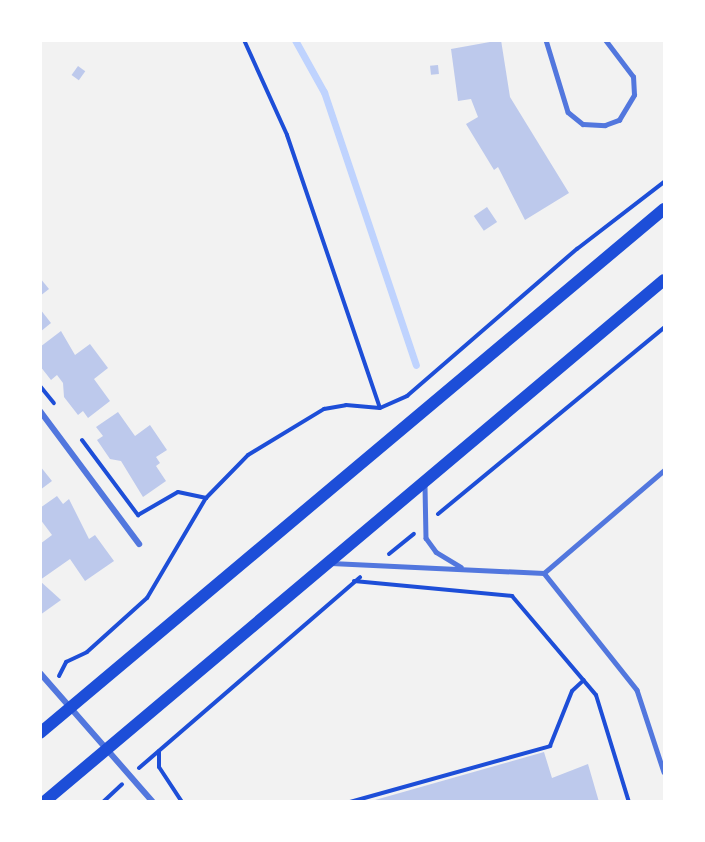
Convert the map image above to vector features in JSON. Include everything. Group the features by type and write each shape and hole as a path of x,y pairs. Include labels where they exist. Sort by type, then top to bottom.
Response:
{"main road":[{"path":"40,733 664,209"},
{"path":"44,801 664,280"}],"street":[{"path":"40,411 139,543"},
{"path":"40,673 153,801"}],"lane":[{"path":"546,40 568,112 583,124 604,125 618,120 634,95 633,77 606,40"},
{"path":"329,562 544,573 664,470"},
{"path":"426,481 426,538 436,552 464,568"},
{"path":"544,573 637,690 664,772"}],"path":[{"path":"244,40 287,135 380,408"},
{"path":"51,686 66,662 79,658 147,598 206,498 248,455 314,414 346,405 380,408 407,396 577,249 664,182"},
{"path":"40,386 61,414"},
{"path":"75,432 138,515 178,492 206,498"},
{"path":"354,581 512,596 584,680 604,713 629,801"},
{"path":"350,801 550,746 572,691 584,680"},
{"path":"159,750 159,767 182,801"}],"building":[{"path":"501,40 510,97 569,193 525,220 498,167 494,170 466,124 478,117 471,99 458,101 451,49"},
{"path":"438,65 439,74 431,75 430,66"},
{"path":"78,66 85,71 79,80 72,75"},
{"path":"487,207 497,222 484,231 474,216"},
{"path":"40,278 49,289 40,296"},
{"path":"40,309 51,323 40,332"},
{"path":"61,331 75,355 90,344 108,368 94,379 110,401 88,418 83,411 78,415 64,397 63,383 57,375 51,380 40,366 40,347"},
{"path":"118,412 135,436 150,425 167,450 156,457 160,463 156,466 166,481 143,497 121,461 110,459 97,440 103,436 96,427"},
{"path":"40,466 52,481 40,490"},
{"path":"57,496 63,504 69,499 89,539 95,535 114,561 85,581 70,559 40,580 40,544 52,535 40,519 40,508"},
{"path":"40,581 61,600 40,615"},
{"path":"544,752 552,778 588,764 599,802 368,802"}],"waterway":[{"path":"295,40 324,92 416,365"}]}
